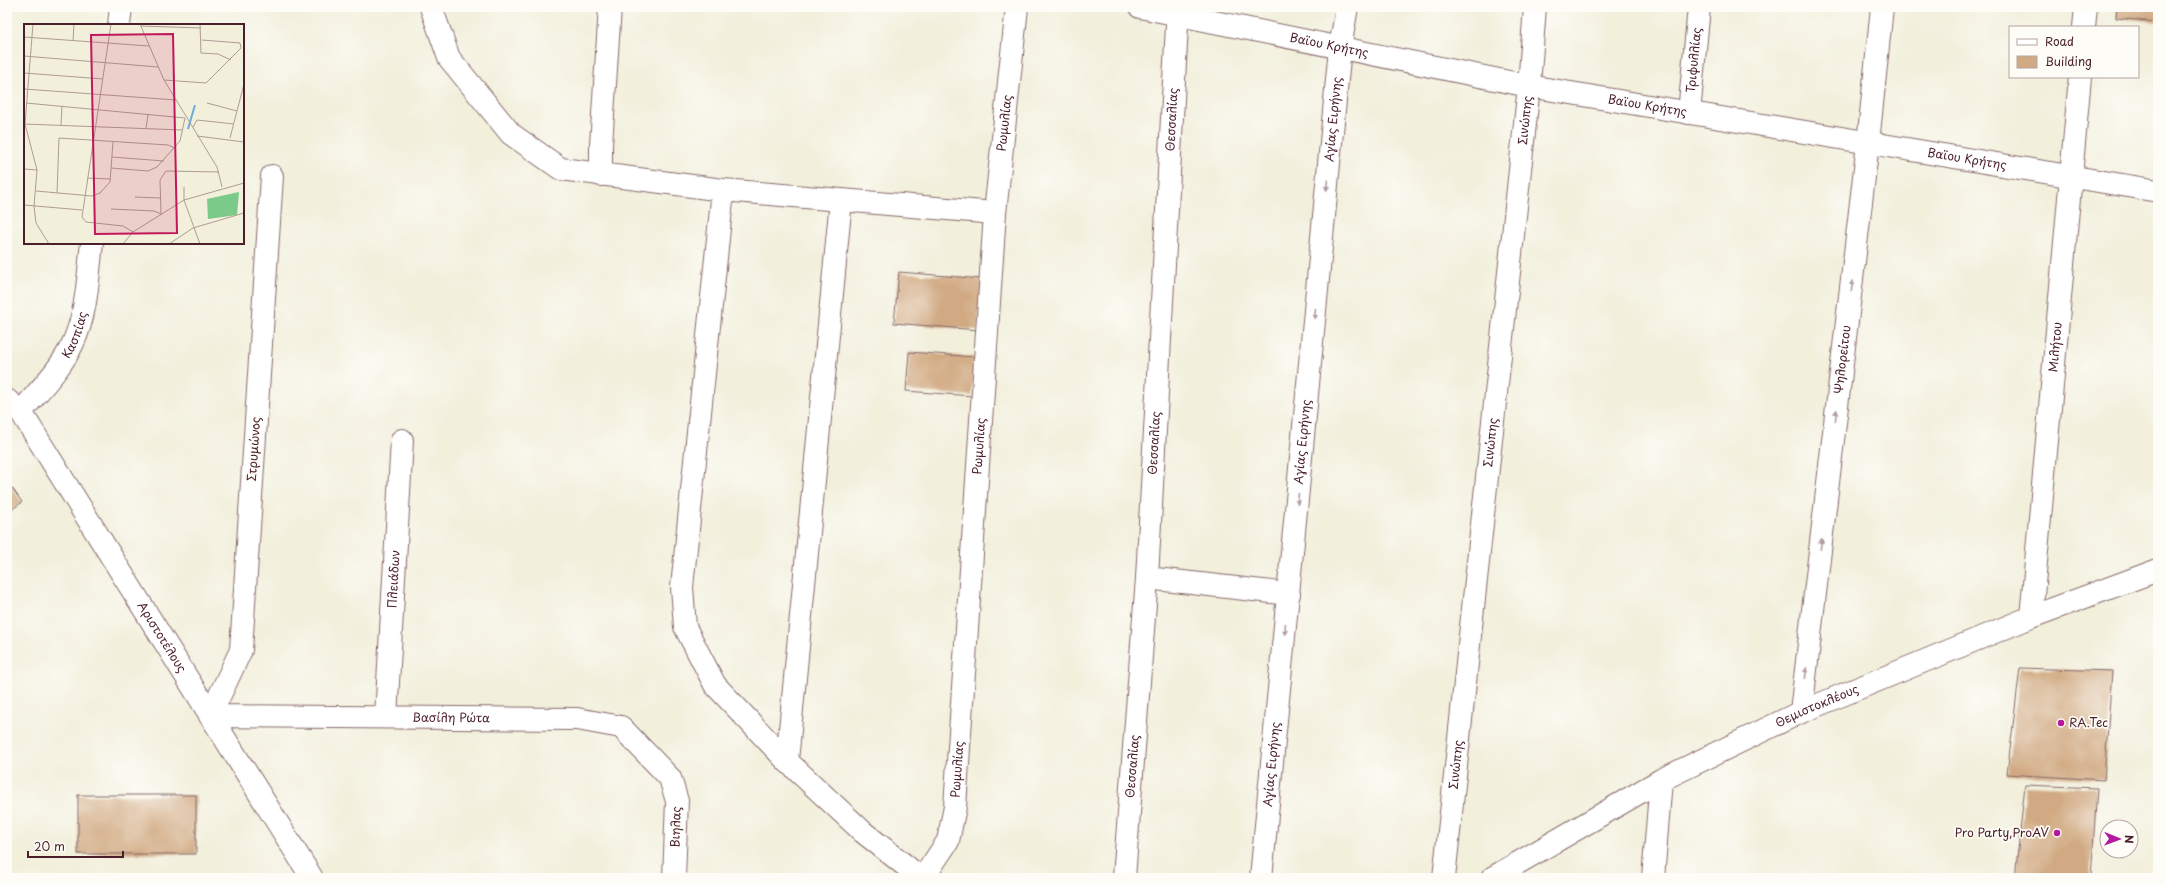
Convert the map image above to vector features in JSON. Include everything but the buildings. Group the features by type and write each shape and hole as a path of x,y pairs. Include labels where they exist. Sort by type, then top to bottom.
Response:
{"street":[{"path":"119,24 121,7"},
{"path":"431,7 449,58 511,134 561,169 722,190 995,213"},
{"path":"601,175 601,145 610,7"},
{"name":"Ρωμυλίας","path":"922,878 948,841 955,807 995,213 1017,7"},
{"name":"Βαϊου Κρήτης","path":"1140,7 1178,11 1340,48 1529,86 2158,191"},
{"name":"Αγίας Ειρήνης","path":"1262,878 1340,48 1346,7"},
{"name":"Σινώπης","path":"1444,878 1529,86 1535,7"},
{"name":"Τριφυλλίας","path":"1689,113 1699,7"},
{"name":"Ψηλορείτου","path":"1801,712 1868,143 1882,7"},
{"path":"2084,26 2086,7"},
{"name":"Θεσσαλίας","path":"1124,878 1147,578 1178,11"},
{"name":"Μιλήτου","path":"2031,617 2080,78"},
{"name":"Στρυμώνος","path":"210,716 241,650 272,176"},
{"path":"722,190 682,587 685,627 715,685 787,761 863,832 922,878"},
{"path":"787,761 840,200"},
{"name":"Κασπίας","path":"14,406 61,363 73,342 84,311 92,244"},
{"name":"Αριστοτέλους","path":"14,406 312,878"},
{"name":"Πλειάδων","path":"386,717 402,440"},
{"name":"Θεμιστοκλέους","path":"1492,878 1661,780 1801,712 2031,617 2158,570"},
{"path":"1147,578 1289,594"},
{"name":"Βασίλη Ρώτα","path":"210,716 577,719 621,727 670,778"},
{"name":"Βιηλας","path":"670,778 677,801 674,878"},
{"path":"1653,878 1661,780"}],"place":[{"name":"RA.Tec","path":"2061,723"},
{"name":"Pro Party,ProAV","path":"2057,833"}]}
